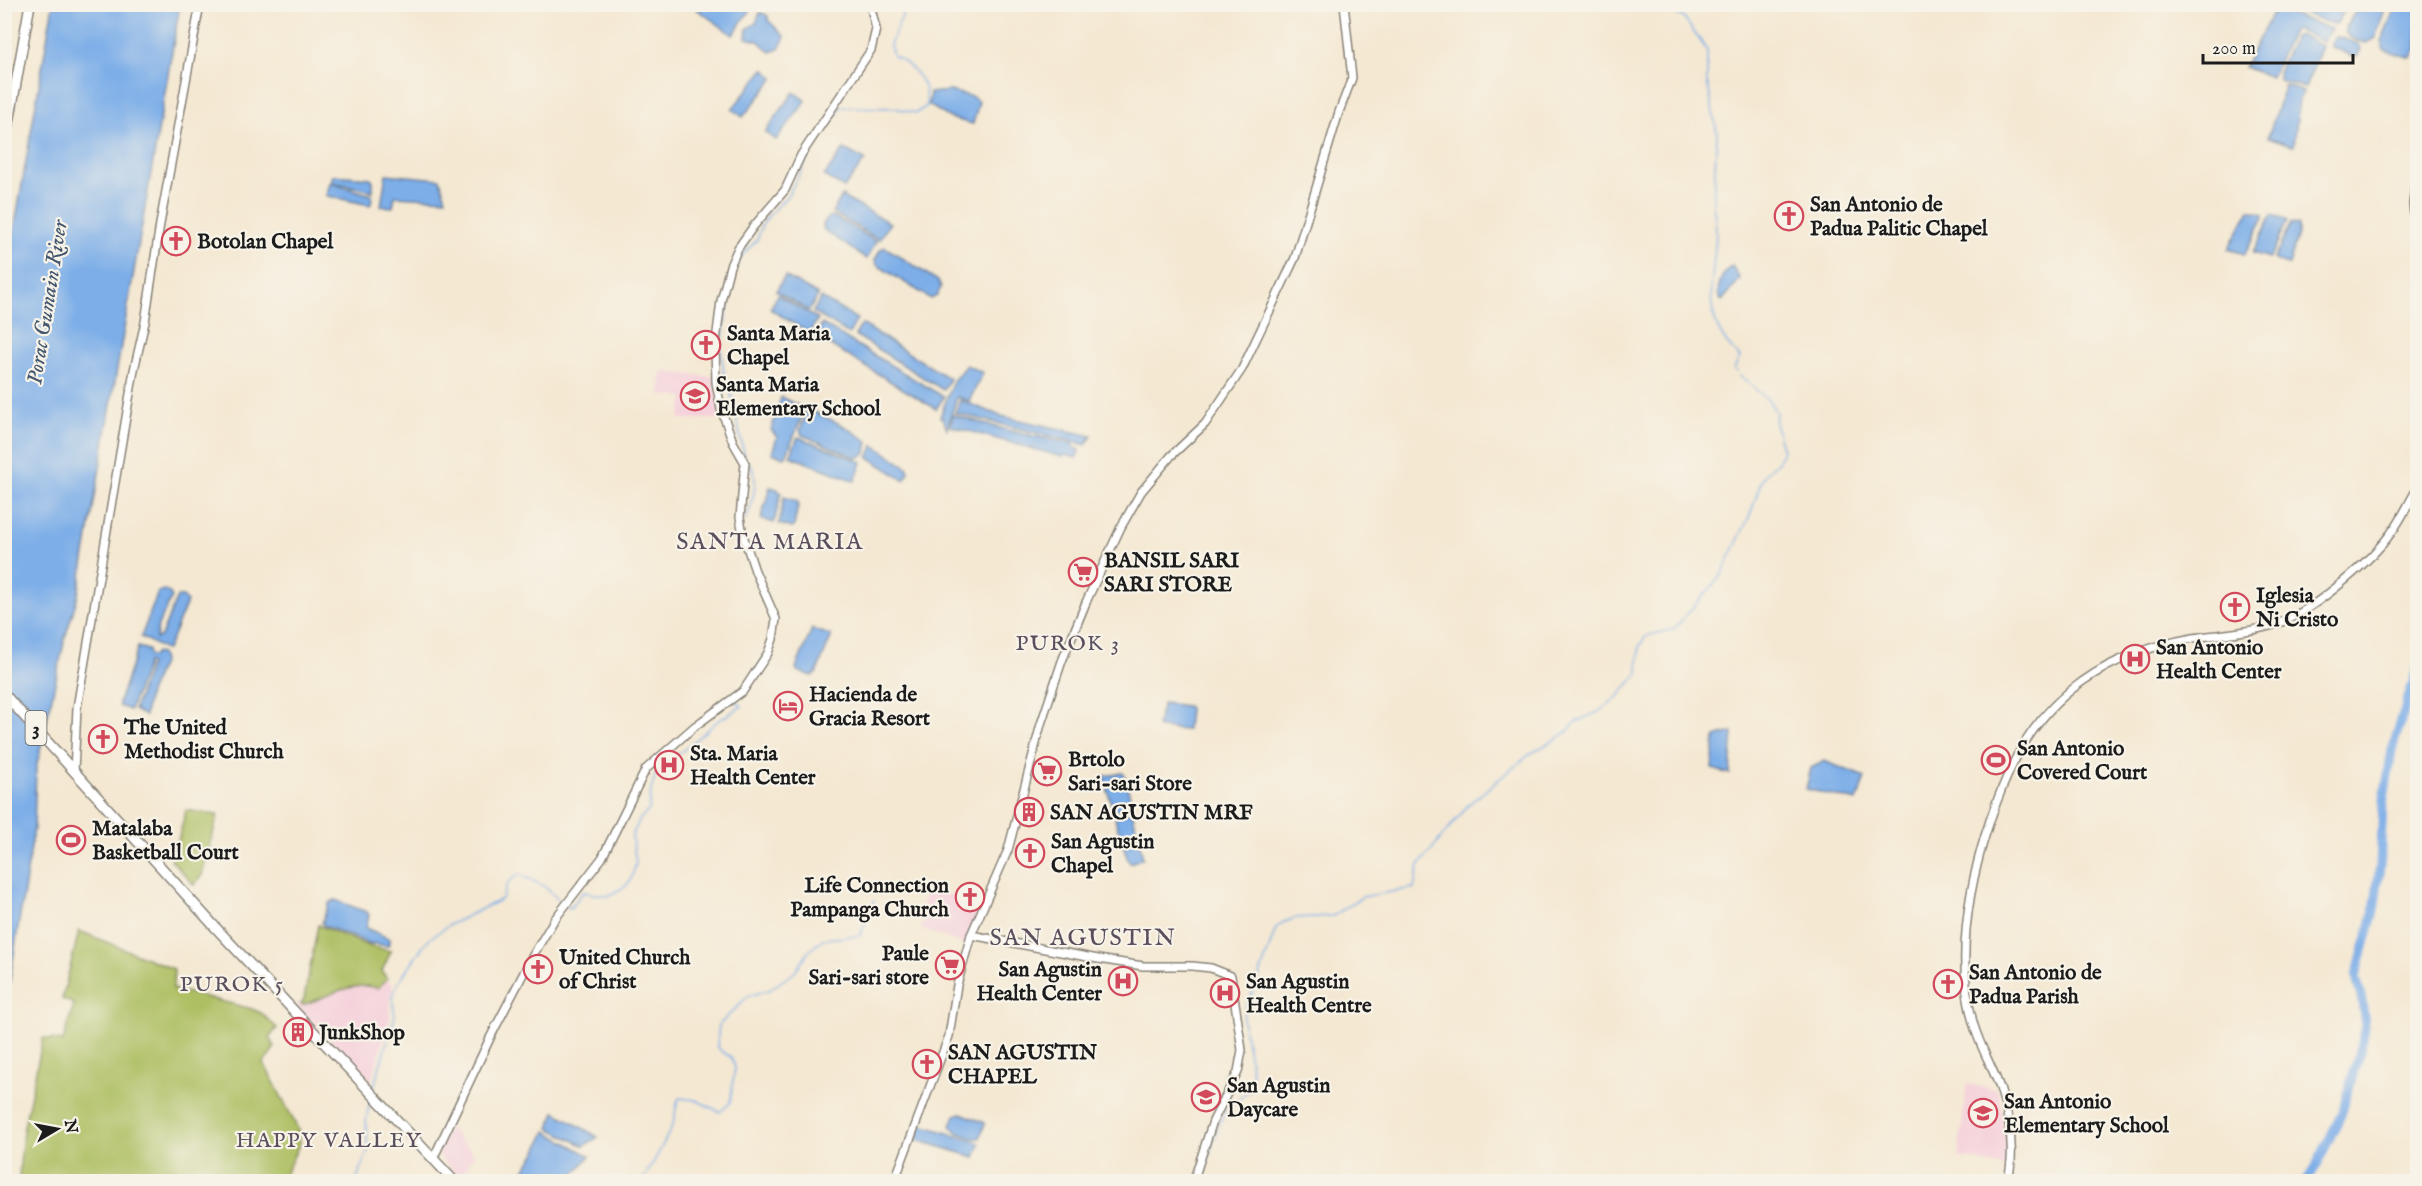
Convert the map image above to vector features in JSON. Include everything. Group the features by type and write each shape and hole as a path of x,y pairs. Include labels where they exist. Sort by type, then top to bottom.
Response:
{"highway":[{"path":"4,151 30,4"},
{"name":"3","path":"4,694 61,754 66,763 164,871 381,1100 455,1182"},
{"name":"3","path":"4,700 55,756 66,763"}],"street":[{"path":"74,772 77,708 134,370 145,322 160,224 200,4"},
{"path":"433,1159 511,997 554,920 602,858 646,769 695,726 743,691 768,652 773,639 776,619 754,571 740,517 745,463 733,442 721,410 716,382 716,349 721,301 730,266 738,248 785,190 801,155 871,50 876,29 870,4"},
{"path":"894,1182 949,1036 957,985 971,935 1008,850 1038,735 1062,661 1087,600 1140,492 1171,456 1204,424 1242,369 1295,258 1339,112 1352,78 1344,4"},
{"path":"2418,158 2413,204 2418,253"},
{"path":"2007,1182 2012,1168 2006,1113 2000,1089 1973,1023 1964,960 1970,906 1981,854 1999,797 2020,751 2046,712 2088,677 2112,663 2156,646 2272,625 2301,612 2331,591 2372,555 2391,533 2418,487"},
{"path":"971,935 1143,966 1201,967 1228,973 1231,976 1242,1050 1238,1072 1214,1121 1193,1182"}],"shaded area":[{"name":"Santa Maria Elementary School","path":"662,372 714,377 723,419 679,419 684,397 660,395"},
{"path":"928,887 981,906 966,945 921,929 926,914 920,911"},
{"path":"387,979 394,987 390,996 390,1019 371,1081 295,1003 304,1005 352,986 368,985 378,988"},
{"name":"San Antonio Elementary School","path":"1967,1084 1998,1090 2007,1136 2009,1168 1958,1157"},
{"path":"449,1128 474,1154 461,1179 437,1154"}],"green space":[{"path":"186,810 218,815 202,875 194,885 171,860"},
{"path":"318,925 369,946 391,951 382,971 387,979 378,988 359,986 349,988 301,1004 304,999"},
{"path":"79,931 174,969 173,989 252,1009 261,1013 277,1028 269,1038 275,1047 263,1064 298,1129 300,1143 282,1181 29,1182 19,1177 23,1131 43,1038 63,1041 74,1004 62,999"}],"water":[{"path":"2360,4 2382,8 2384,12 2375,38 2366,43 2347,35 2345,28"},
{"name":"Porac Gumain River","path":"53,5 180,5 78,595 65,638 36,769 34,828 5,1010 5,282"},
{"path":"691,5 749,5 750,12 733,35"},
{"path":"2282,5 2347,5 2337,24 2331,24"},
{"path":"2396,5 2417,5 2417,50 2411,58 2384,50 2381,42"},
{"path":"2277,9 2331,29 2323,42 2297,30 2292,31 2271,77 2244,67"},
{"path":"760,12 768,16 768,20 785,37 779,49 771,52 758,41 746,38 747,29 756,23"},
{"path":"2299,35 2322,46 2305,88 2279,80 2278,72 2294,37"},
{"path":"2334,37 2359,44 2361,49 2358,55 2352,56 2332,47"},
{"path":"764,69 774,78 743,117 732,109"},
{"path":"2285,85 2303,92 2299,100 2294,146 2268,137"},
{"path":"950,91 973,97 979,102 973,124 950,118 929,105 930,93"},
{"path":"794,92 806,101 776,140 765,132"},
{"path":"844,149 865,160 844,188 824,176"},
{"path":"386,174 440,179 446,199 395,196 393,207 381,206"},
{"path":"333,175 371,178 373,191 331,182"},
{"path":"330,183 372,195 371,204 326,195"},
{"path":"843,195 844,198 890,223 879,240 832,212"},
{"path":"2250,210 2264,214 2264,217 2245,254 2228,249"},
{"path":"2272,215 2287,221 2270,258 2253,253"},
{"path":"833,216 876,241 867,259 824,230 823,225 828,217"},
{"path":"2291,223 2298,225 2298,234 2289,265 2274,259"},
{"path":"885,247 938,281 941,287 937,296 931,299 877,265 875,260 880,250"},
{"path":"1732,266 1740,279 1722,301 1718,293 1720,283"},
{"path":"785,276 818,295 809,311 776,291"},
{"path":"778,295 818,319 809,333 770,309"},
{"path":"821,298 857,319 849,334 813,312"},
{"path":"822,324 944,397 936,409 815,336"},
{"path":"862,324 950,379 943,390 855,335"},
{"path":"966,365 983,373 969,401 957,397 947,429 940,417 953,381"},
{"path":"781,397 805,409 784,457 772,453 777,437 771,430"},
{"path":"960,400 1001,416 1092,436 1086,445 955,413"},
{"path":"810,410 844,426 868,441 866,453 857,458 802,435 800,430 807,411"},
{"path":"953,415 1015,432 1074,444 1074,448 1080,450 1076,458 1066,455 1062,457 950,426"},
{"path":"798,437 862,462 855,481 790,456"},
{"path":"874,445 908,468 909,472 904,480 868,457"},
{"path":"770,487 781,493 774,523 761,519"},
{"path":"784,497 797,501 798,505 794,526 791,528 779,524"},
{"path":"163,590 169,592 172,597 158,625 156,639 161,636 177,597 183,597 187,602 167,650 141,637 158,592"},
{"path":"812,629 831,637 816,674 811,676 797,671 796,668"},
{"path":"138,647 148,650 149,656 155,653 161,654 163,661 149,693 145,716 134,710 150,664 148,662 130,710 119,706"},
{"path":"1163,703 1189,708 1187,730 1157,726"},
{"path":"1733,732 1730,774 1712,769 1715,737"},
{"path":"1824,761 1865,777 1857,801 1806,789 1811,768"},
{"path":"1122,773 1130,797 1124,809 1116,809 1112,807 1104,776"},
{"path":"1130,812 1133,814 1143,858 1130,863 1115,819 1118,815"},
{"path":"335,900 367,912 369,915 366,928 390,939 388,946 368,943 323,925 329,903"},
{"path":"555,1112 598,1137 584,1146 549,1128"},
{"path":"961,1113 985,1123 980,1138 964,1135 951,1126 955,1115"},
{"path":"919,1126 977,1142 980,1144 975,1157 916,1140"},
{"path":"546,1131 590,1156 568,1181 522,1181 519,1178 537,1151"}],"waterway":[{"path":"4,16 6,4"},
{"path":"744,454 730,389 724,375 721,349 733,275 743,254 757,240 768,216 788,195 818,140 841,107 895,108 916,113 927,106 922,82 907,64 893,56 890,45 907,4"},
{"path":"1633,4 1660,8 1683,17 1707,50 1707,81 1717,133 1713,206 1716,226 1712,303 1715,321 1724,339 1740,357 1734,369 1737,372"},
{"path":"1201,1182 1219,1123 1229,1107 1250,1090 1252,1073 1243,1020 1246,1006 1257,983 1276,928 1295,918 1333,916 1362,897 1414,888 1419,865 1469,804 1530,754 1566,733 1576,722 1598,712 1619,696 1638,673 1639,647 1646,636 1674,629 1721,576 1750,515 1762,479 1778,462 1783,451 1775,423 1776,412 1769,401 1740,376"},
{"path":"744,520 752,503 755,488 754,474 748,461"},
{"path":"2306,1182 2341,1115 2362,1044 2365,1026 2356,976 2374,911 2380,866 2383,805 2392,750 2418,666"},
{"path":"567,907 570,908 583,892 608,896 626,886 632,877 636,863 632,836 640,819 649,810 651,790 657,769 716,722 742,706 736,700"},
{"path":"373,1089 395,1016 392,996 398,983 429,939 449,925 502,899 507,884 518,874 544,886 563,904"},
{"path":"641,1182 672,1126 679,1098 696,1100 720,1112 730,1103 735,1067 731,1057 717,1046 719,1025 748,996 769,990 795,972 808,952 823,939 860,936 874,901"},
{"path":"356,1182 368,1151 366,1121 371,1097"}],"place":[{"name":"San Antonio de Padua Palitic Chapel","path":"1789,216"},
{"name":"Botolan Chapel","path":"176,241"},
{"name":"Santa Maria Chapel","path":"706,345"},
{"name":"Santa Maria Elementary School","path":"695,396"},
{"name":"BANSIL SARI SARI STORE","path":"1083,572"},
{"name":"Iglesia Ni Cristo","path":"2235,607"},
{"name":"San Antonio Health Center","path":"2135,659"},
{"name":"Hacienda de Gracia Resort","path":"788,706"},
{"name":"The United Methodist Church","path":"103,739"},
{"name":"San Antonio Covered Court","path":"1996,760"},
{"name":"Sta. Maria Health Center","path":"669,765"},
{"name":"Brtolo Sari-sari Store","path":"1047,771"},
{"name":"SAN AGUSTIN MRF","path":"1029,812"},
{"name":"Matalaba Basketball Court","path":"71,840"},
{"name":"San Agustin Chapel","path":"1030,853"},
{"name":"Life Connection Pampanga Church","path":"970,897"},
{"name":"Paule Sari-sari store","path":"950,965"},
{"name":"United Church of Christ","path":"538,969"},
{"name":"San Agustin Health Center","path":"1123,981"},
{"name":"San Antonio de Padua Parish","path":"1948,984"},
{"name":"San Agustin Health Centre","path":"1225,993"},
{"name":"JunkShop","path":"298,1032"},
{"name":"SAN AGUSTIN CHAPEL","path":"927,1064"},
{"name":"San Agustin Daycare","path":"1206,1097"},
{"name":"San Antonio Elementary School","path":"1983,1113"}],"district":[{"name":"SANTA MARIA","path":"770,541"},
{"name":"PUROK 3","path":"1068,642"},
{"name":"SAN AGUSTIN","path":"1083,937"},
{"name":"PUROK 5","path":"232,983"},
{"name":"HAPPY VALLEY","path":"329,1139"}]}
